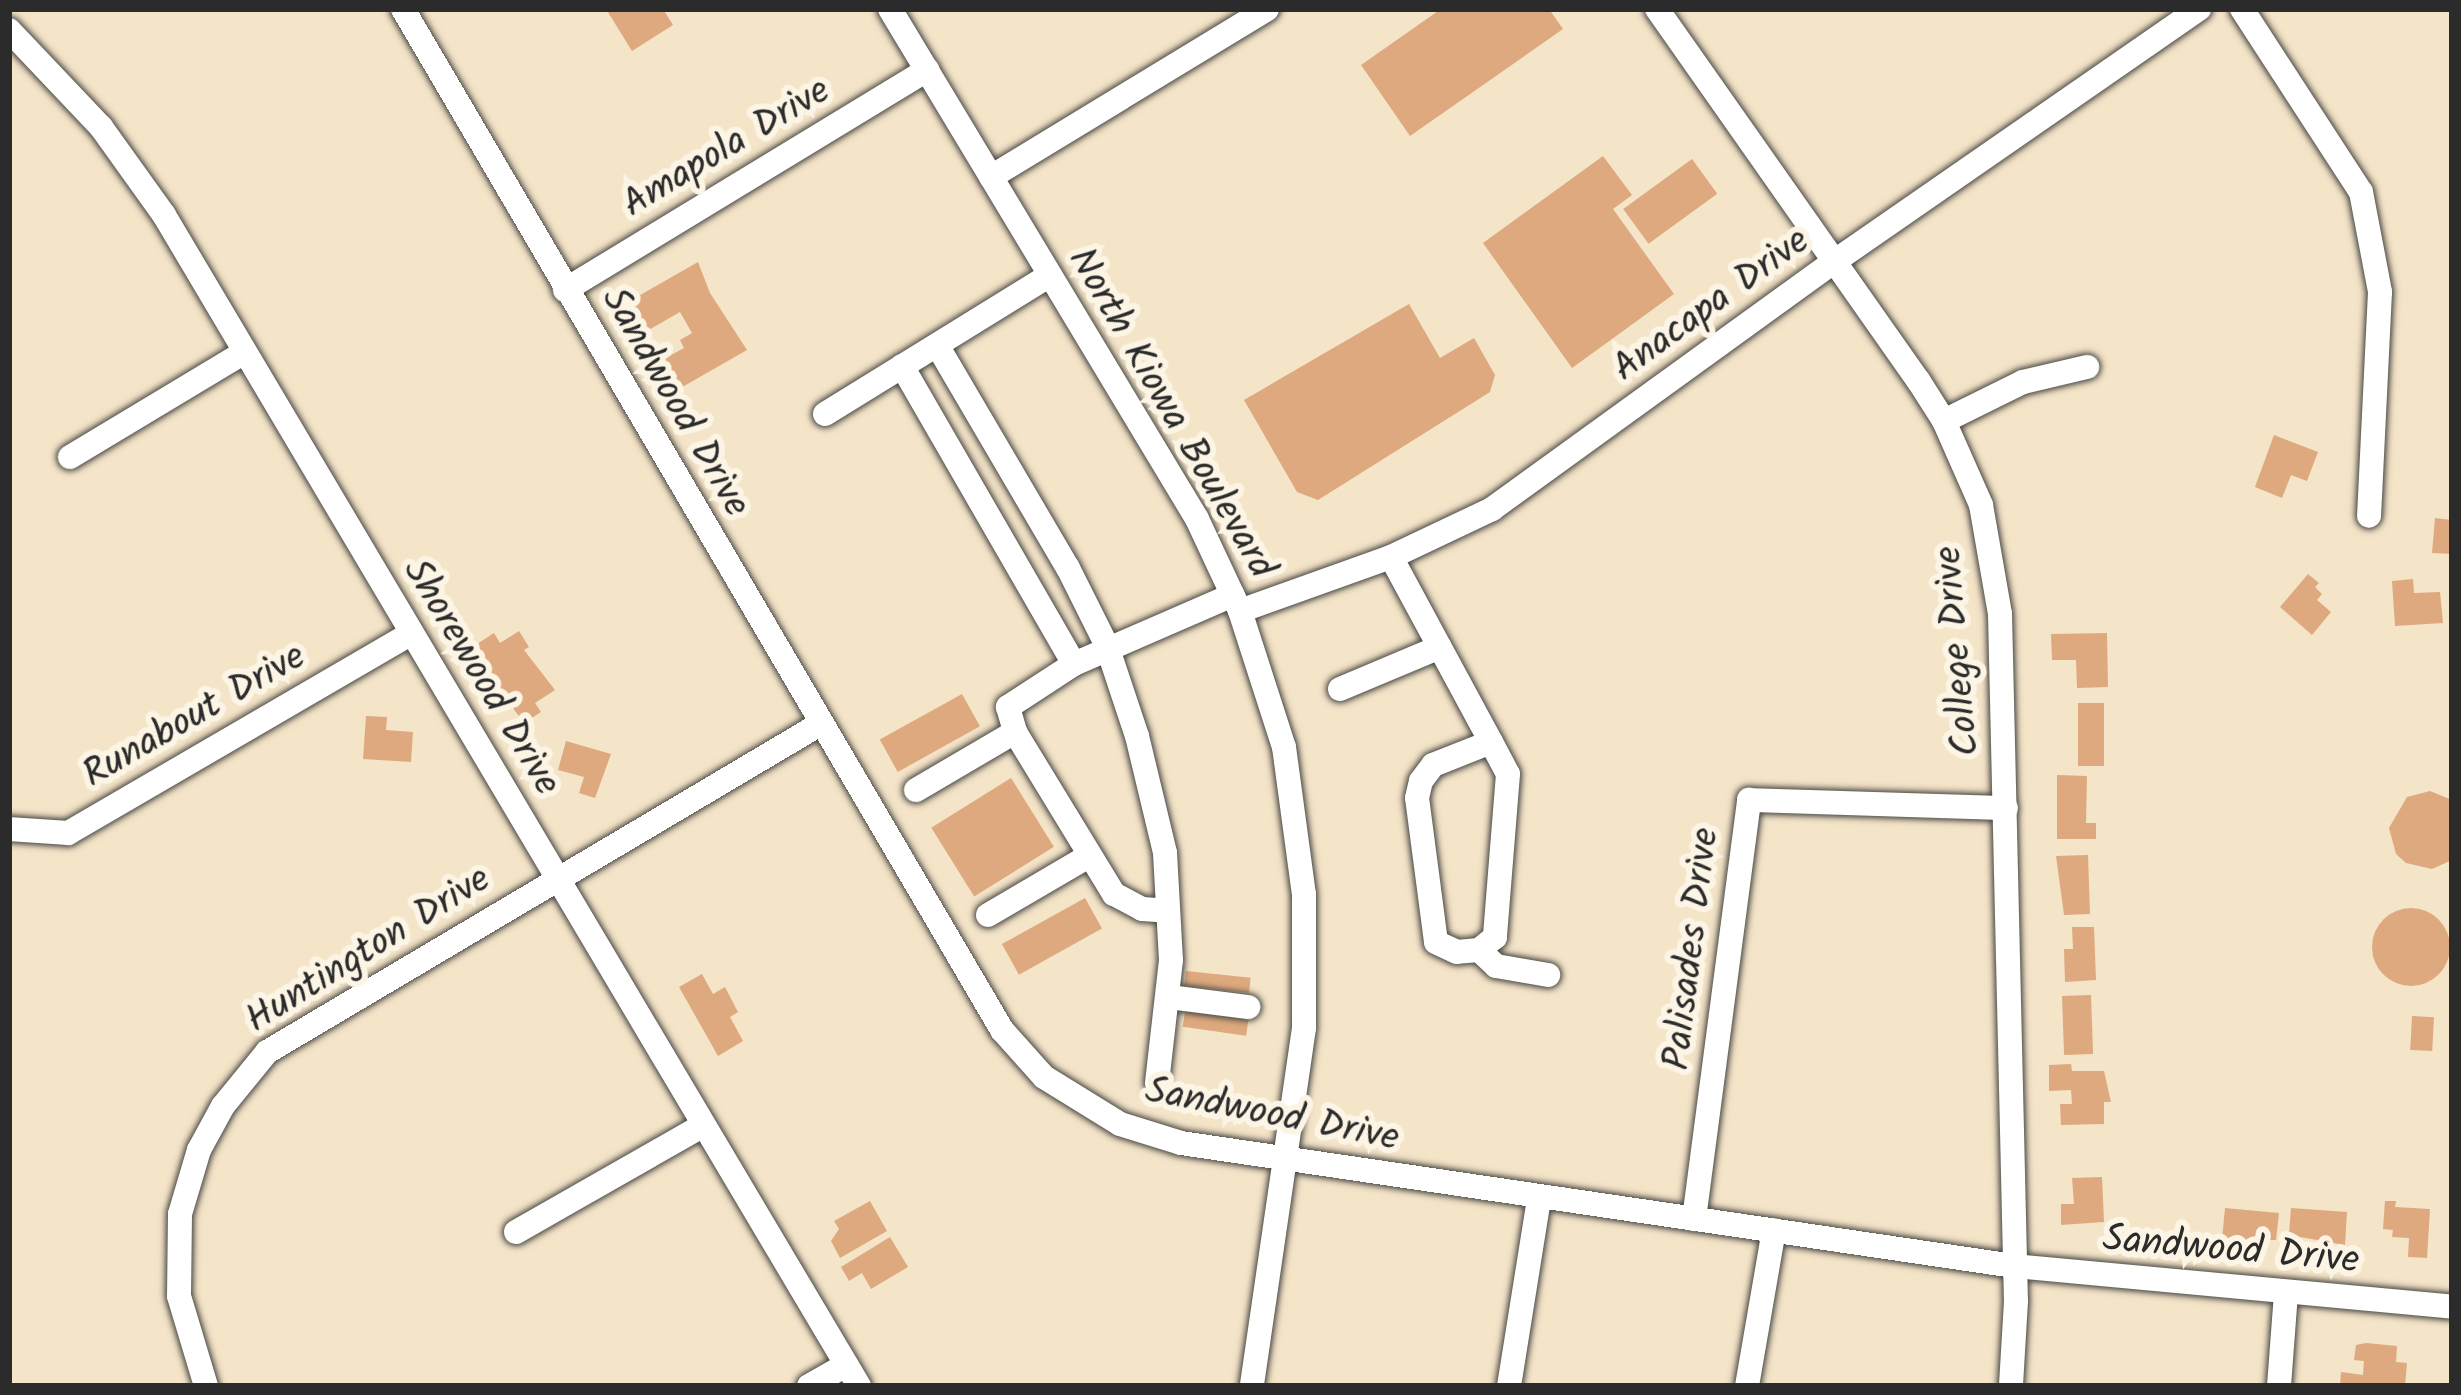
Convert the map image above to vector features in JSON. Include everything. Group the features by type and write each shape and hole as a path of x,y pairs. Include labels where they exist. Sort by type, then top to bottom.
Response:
{"street":[{"name":"Sandwood Drive","path":"403,9 1002,1030 1044,1077 1120,1124 1181,1143 2014,1266 2452,1307"},
{"name":"North Kiowa Boulevard","path":"890,9 1197,519 1236,603 1285,747 1304,894 1304,1028 1252,1386"},
{"path":"991,177 1267,9"},
{"name":"College Drive","path":"1657,9 1944,422 1981,505 2000,614 2014,1266 2011,1386"},
{"name":"Anacapa Drive","path":"1015,732 1008,707 1107,646 1390,557 1492,509 1835,261 2199,9"},
{"path":"2242,9 2361,192 2380,292 2369,516"},
{"name":"Shorewood Drive","path":"9,30 113,144 164,215 852,1375"},
{"name":"Amapola Drive","path":"565,290 927,70"},
{"path":"825,414 1050,275"},
{"path":"937,345 1068,568 1107,646 1158,814 1168,911 1169,997 1157,1083"},
{"path":"70,457 243,353"},
{"path":"902,366 1074,664"},
{"path":"1944,422 2023,382 2087,368"},
{"path":"1390,557 1440,647 1491,742 1508,774 1495,937 1478,950 1456,952 1436,942 1418,798 1433,765 1491,742"},
{"name":"Runabout Drive","path":"9,829 68,833 410,634"},
{"path":"1340,689 1440,647"},
{"name":"Huntington Drive","path":"206,1386 182,1312 178,1230 187,1182 223,1106 267,1052 820,724"},
{"path":"916,790 1015,732 1114,894 1142,909 1168,911"},
{"name":"Palisades Drive","path":"1694,1219 1749,800 2006,808"},
{"path":"988,915 1088,857"},
{"path":"1478,950 1496,966 1548,975"},
{"path":"1169,997 1248,1006"},
{"path":"517,1232 702,1126"},
{"path":"1509,1386 1539,1199"},
{"path":"1747,1386 1774,1230"},
{"path":"2279,1386 2286,1293"},
{"path":"809,1386 852,1375"}],"building":[{"path":"606,9 663,9 673,25 632,51"},
{"path":"1441,9 1549,9 1563,29 1410,136 1361,65"},
{"path":"1603,156 1632,195 1613,209 1674,294 1572,368 1483,243"},
{"path":"1692,159 1717,194 1649,244 1623,209"},
{"path":"698,262 710,293 747,350 677,390 660,361 684,348 680,340 692,333 680,312 645,332 628,302"},
{"path":"1409,304 1440,358 1474,338 1495,375 1490,392 1318,500 1297,492 1244,400"},
{"path":"2274,435 2318,452 2307,481 2291,475 2282,498 2255,487"},
{"path":"2435,518 2452,520 2452,554 2432,553"},
{"path":"2308,574 2319,583 2315,587 2322,594 2317,600 2331,612 2312,635 2280,607"},
{"path":"2413,579 2414,593 2440,592 2443,623 2395,626 2392,581"},
{"path":"519,631 529,647 524,650 555,690 535,703 541,712 524,723 486,672 491,667 477,644 494,633 500,643"},
{"path":"2107,633 2108,687 2077,688 2076,660 2052,660 2051,634"},
{"path":"962,694 980,726 898,772 880,740"},
{"path":"2078,703 2104,703 2104,766 2078,766"},
{"path":"366,716 387,717 386,730 413,732 411,762 363,759"},
{"path":"566,741 611,754 595,798 579,793 584,777 558,770"},
{"path":"2057,775 2087,776 2086,823 2096,823 2096,839 2057,839"},
{"path":"1011,778 1054,847 974,897 931,828"},
{"path":"2430,791 2452,800 2452,860 2432,869 2406,863 2396,854 2389,828 2407,797"},
{"path":"2088,855 2090,914 2064,915 2056,856"},
{"path":"1085,898 1102,929 1019,975 1002,944"},
{"path":"2411,908 2439,919 2450,947 2439,975 2411,986 2383,975 2372,947 2383,919"},
{"path":"2072,927 2094,927 2096,980 2065,982 2064,949 2073,949"},
{"path":"1186,971 1251,978 1249,993 1184,986"},
{"path":"702,974 713,994 725,987 738,1012 730,1017 743,1041 718,1056 679,987"},
{"path":"2091,995 2093,1054 2064,1055 2062,996"},
{"path":"1185,1011 1248,1020 1246,1036 1183,1027"},
{"path":"2412,1016 2434,1017 2432,1051 2410,1050"},
{"path":"2071,1064 2072,1071 2104,1071 2111,1102 2104,1102 2104,1124 2061,1125 2060,1104 2072,1104 2071,1090 2049,1091 2049,1065"},
{"path":"2102,1177 2104,1222 2061,1225 2061,1204 2074,1204 2072,1178"},
{"path":"870,1201 887,1231 840,1258 831,1241 839,1229 834,1221"},
{"path":"2385,1201 2396,1201 2395,1207 2430,1209 2427,1258 2408,1257 2409,1238 2392,1237 2393,1230 2383,1229"},
{"path":"2225,1208 2279,1213 2276,1240 2222,1240"},
{"path":"2291,1208 2347,1212 2345,1245 2289,1235"},
{"path":"890,1237 908,1267 871,1289 862,1273 849,1281 841,1267"},
{"path":"2356,1345 2397,1346 2396,1362 2407,1363 2405,1386 2340,1386 2341,1372 2363,1375 2364,1361 2354,1360"}]}
